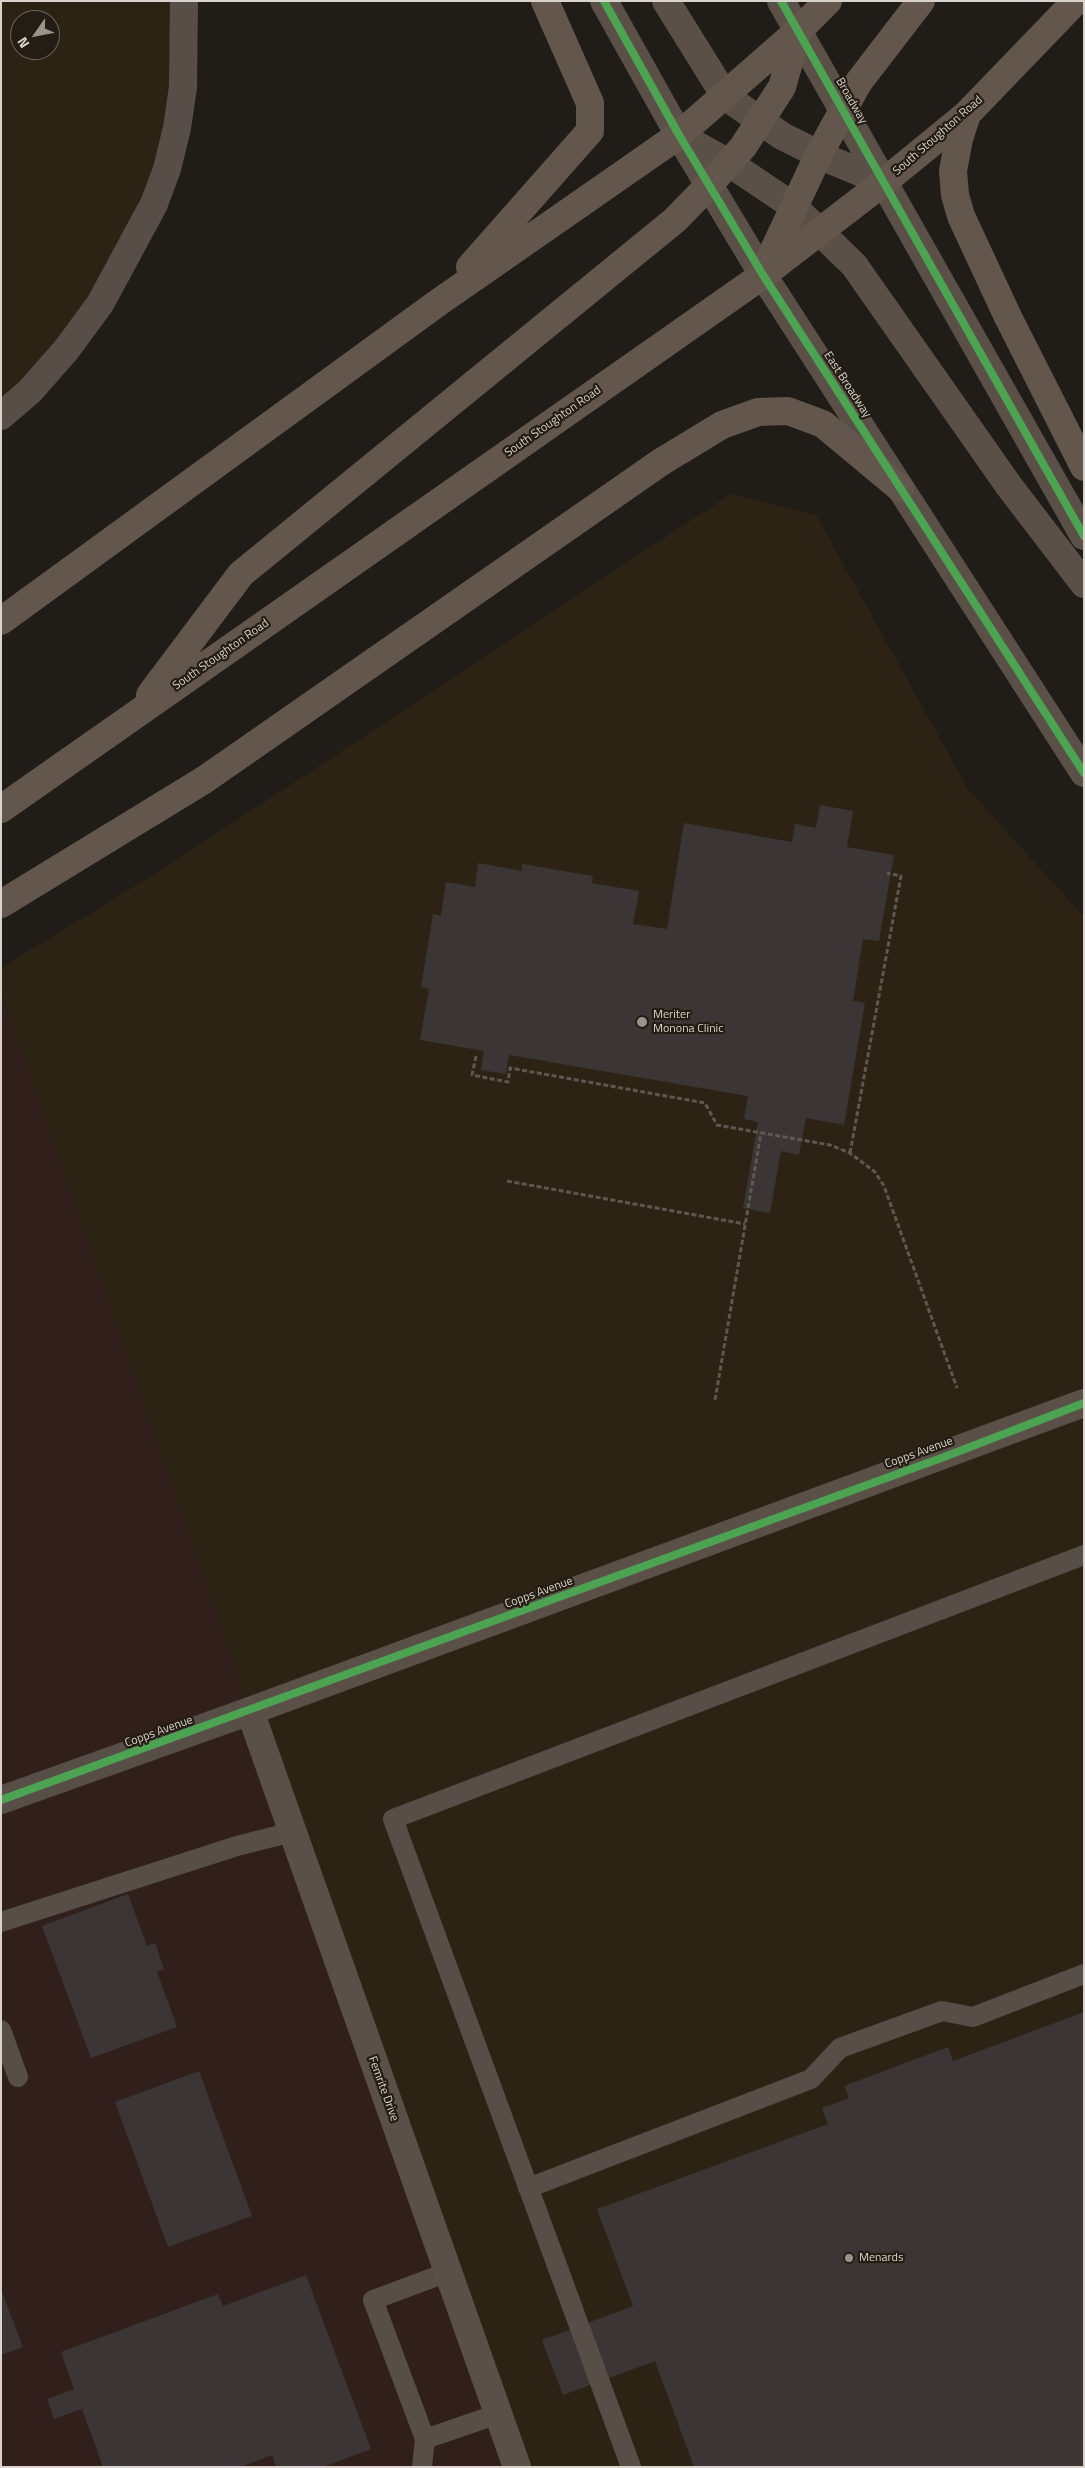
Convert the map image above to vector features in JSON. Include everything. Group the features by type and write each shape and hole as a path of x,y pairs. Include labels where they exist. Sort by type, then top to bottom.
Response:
{"main road":[{"path":"439,302 569,158 590,131 590,102 545,1"},
{"path":"1,621 439,302 679,135 726,96 798,31 828,1"},
{"path":"763,275 793,206 858,83 921,1"},
{"name":"South Stoughton Road","path":"1,809 763,275 819,230 884,182 967,114 1076,1"},
{"path":"134,715 241,574 675,220 709,185 743,147 782,87 798,31"},
{"path":"967,114 959,139 953,171 955,195 961,216 1008,317 1084,467"},
{"path":"1,904 204,780 661,462 722,425 758,412 788,411 824,424 900,488"}],"street":[{"path":"1,416 30,392 66,350 100,304 154,204 167,169 179,120 183,87 184,1"},
{"name":"East Broadway","path":"604,1 679,135 763,275 1084,773"},
{"path":"666,1 726,96 782,136 884,182 1084,536"},
{"path":"782,1 798,31"},
{"name":"Broadway","path":"798,31 884,182"},
{"path":"679,135 729,163 793,206 854,265 1010,486 1084,584"},
{"name":"Copps Avenue","path":"1,1800 250,1711 1084,1403"},
{"name":"Femrite Drive","path":"250,1711 517,2467"}],"lane":[{"path":"631,2467 393,1820 1084,1556"},
{"path":"1,1922 237,1846 292,1832"},
{"path":"528,2188 811,2079 840,2048 942,2011 973,2017 1084,1974"},
{"path":"1,2030 18,2077"},
{"path":"422,2467 425,2439 373,2300 448,2272"},
{"path":"425,2439 498,2414"}],"path":[{"path":"850,1153 901,876 887,872"},
{"path":"476,1056 472,1075 508,1082 510,1068 705,1103 717,1125 830,1145 850,1153 875,1172 884,1186 957,1388"},
{"path":"715,1400 761,1133"},
{"path":"507,1181 745,1224"}],"shaded area":[{"path":"1,1 184,1 177,128 100,304 1,416"},
{"path":"731,494 816,515 968,789 1084,917 1084,2467 517,2467 250,1711 1,992 1,968 166,867"},
{"path":"1,992 250,1711 517,2467 1,2467"}],"building":[{"name":"Meriter Monona Clinic","path":"820,805 853,811 847,847 894,855 879,941 863,939 853,1001 865,1003 844,1125 806,1118 799,1155 781,1151 770,1213 743,1208 758,1122 744,1119 748,1096 509,1055 506,1074 481,1070 484,1051 420,1040 429,989 421,987 433,914 441,916 446,882 475,887 478,863 522,871 522,864 593,876 592,883 639,891 633,924 667,929 684,823 792,842 795,824 816,828"},
{"path":"128,1894 147,1946 155,1943 164,1969 157,1972 177,2027 91,2058 42,1926"},
{"name":"Menards","path":"1084,2012 1084,2467 694,2467 655,2361 563,2395 542,2340 633,2306 597,2209 828,2124 822,2108 849,2098 844,2086 948,2047 953,2061"},
{"path":"199,2071 252,2216 168,2247 115,2102"},
{"path":"306,2275 371,2449 323,2467 276,2467 272,2455 241,2467 103,2467 82,2409 54,2419 47,2399 74,2389 61,2352 218,2294 223,2306"},
{"path":"1,2289 23,2347 1,2355"}],"cycle path":[{"path":"604,1 679,135 763,275 1084,773"},
{"path":"781,1 1084,536"},
{"path":"1,1800 944,1457 1084,1403"}],"place":[{"name":"Meriter Monona Clinic","path":"642,1022"},
{"name":"Menards","path":"849,2258"}]}
